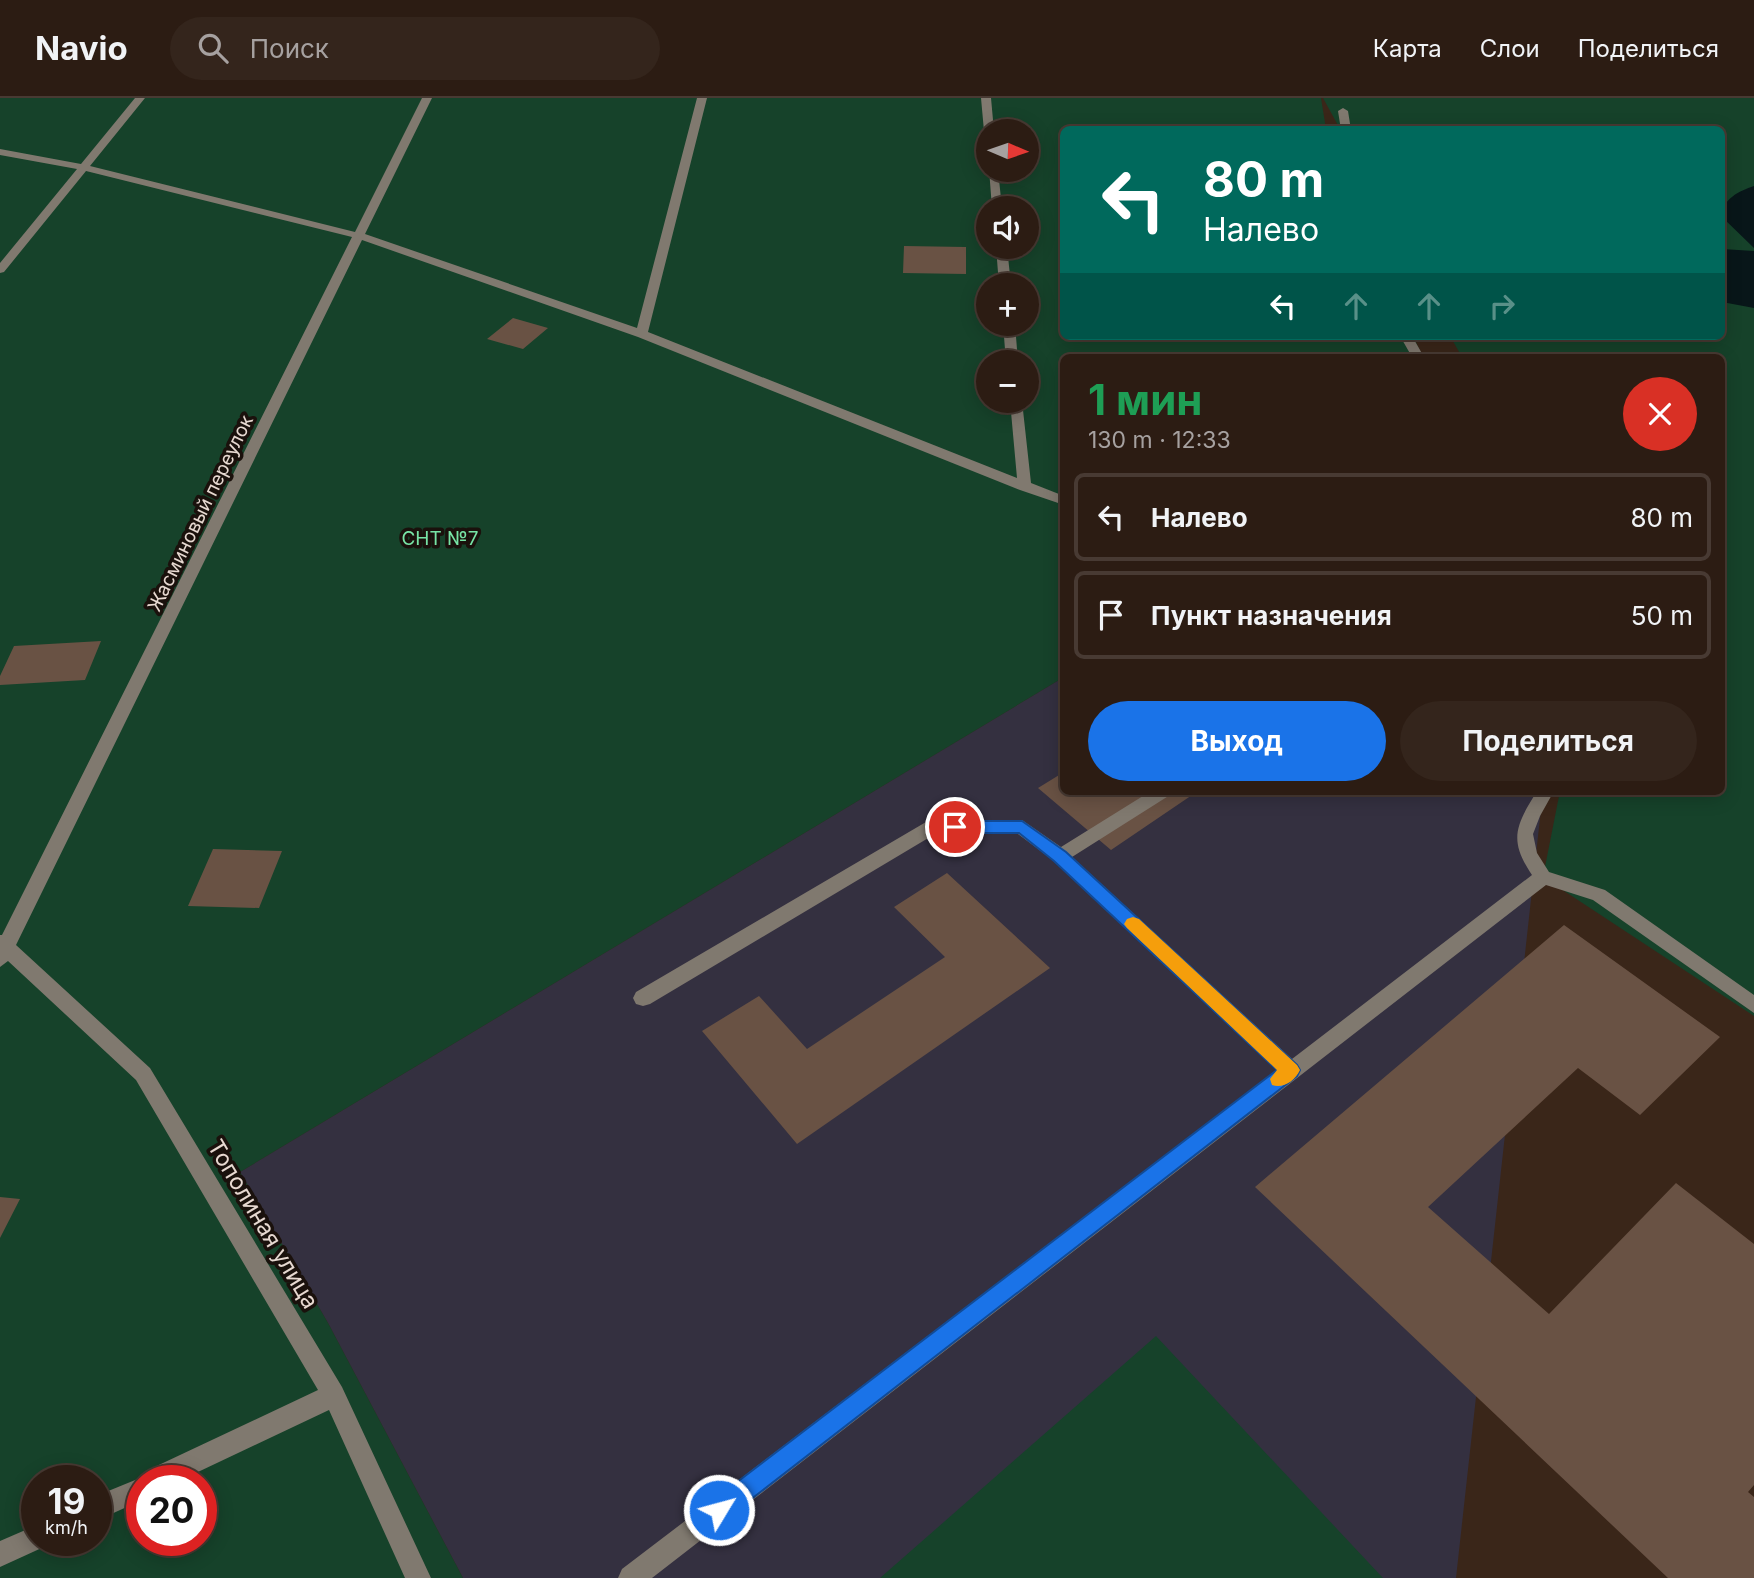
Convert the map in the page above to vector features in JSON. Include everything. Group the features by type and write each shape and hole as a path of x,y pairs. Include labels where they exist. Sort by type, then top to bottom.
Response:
{"street":[{"path":"0,270 140,98"},
{"name":"Жасминовый переулок","path":"2,949 427,98"},
{"path":"642,334 702,98"},
{"path":"986,98 988,119"},
{"path":"1343,111 1345,126"},
{"path":"0,152 82,167 360,236 642,334 1060,500"},
{"path":"1017,413 1025,487"},
{"path":"1060,856 1158,795"},
{"path":"1543,795 1525,824 1522,836 1530,859 1543,877 1599,895 1754,1005"},
{"path":"643,998 932,827 1022,827 1060,856 1290,1070"},
{"path":"631,1578 1543,877"},
{"name":"Тополиная улица","path":"2,949 143,1074 334,1395 418,1578"},
{"path":"187,1465 334,1395"},
{"path":"0,1555 21,1545"}],"shaded area":[{"path":"1754,186 1754,248 1725,220 1725,205 1737,193"},
{"path":"1725,249 1754,251 1754,308 1725,303"},
{"path":"1060,679 1060,795 1543,795 1456,1578 463,1578 328,1323 240,1172"}],"green space":[{"name":"СНТ №7","path":"0,98 1321,98 1326,126 1060,126 1060,340 1415,340 1422,354 1060,354 1060,679 240,1172 328,1323 463,1578 0,1578"},
{"path":"1323,98 1754,98 1754,1016 1543,877 1559,795 1725,795 1725,354 1460,354 1452,340 1725,340 1725,126 1338,126"},
{"path":"1156,1336 1383,1578 880,1578"}],"building":[{"path":"904,246 966,247 966,274 903,273"},
{"path":"513,318 548,328 523,349 487,339"},
{"path":"101,641 85,680 0,685 0,676 14,646"},
{"path":"1060,774 1060,795 1192,795 1111,850 1038,788"},
{"path":"213,849 282,851 259,908 188,906"},
{"path":"947,873 1050,968 797,1144 702,1031 759,996 807,1049 945,957 894,907"},
{"path":"1564,925 1720,1037 1640,1115 1578,1068 1428,1207 1549,1314 1676,1183 1754,1244 1754,1485 1748,1492 1754,1497 1754,1578 1668,1578 1255,1187"},
{"path":"0,1197 20,1199 0,1238"}],"slow traffic":[{"path":"1133,924 1290,1070 1279,1079"}],"route":[{"path":"719,1510 1290,1070 1060,856 1022,827 955,827"}]}
